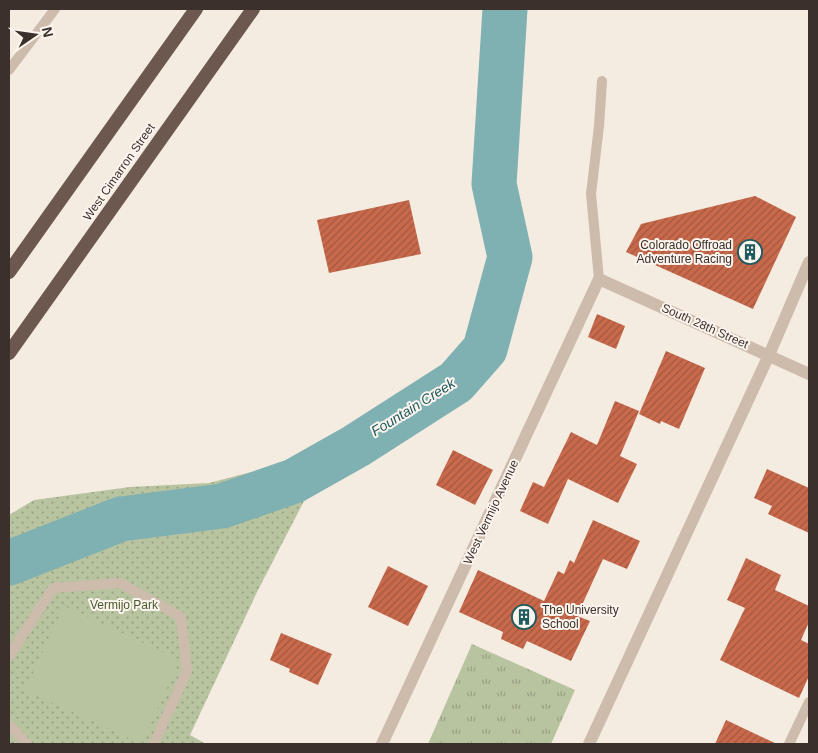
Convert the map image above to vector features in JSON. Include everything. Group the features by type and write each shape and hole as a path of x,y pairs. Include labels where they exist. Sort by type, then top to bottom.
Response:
{"highway":[{"path":"9,272 196,9"},
{"name":"West Cimarron Street","path":"9,353 253,9"}],"street":[{"path":"589,744 769,355 809,262"},
{"name":"South 28th Street","path":"600,279 809,374"},
{"name":"West Vermijo Avenue","path":"382,744 600,279"}],"lane":[{"path":"9,70 55,9"},
{"path":"600,279 591,194 602,81"},
{"path":"9,656 53,588 120,583 181,617 187,671 154,744"},
{"path":"789,744 809,702"},
{"path":"9,724 28,744"}],"green space":[{"name":"Vermijo Park","path":"336,439 257,592 190,735 206,744 9,744 9,515 34,500 130,487 209,483 289,462"},
{"path":"64,606 180,660 141,744 25,690"},
{"path":"472,644 575,690 551,744 428,744"}],"building":[{"path":"755,196 796,217 753,309 626,252 641,224"},
{"path":"409,200 421,254 329,273 317,220"},
{"path":"597,314 625,326 616,349 588,337"},
{"path":"666,351 705,368 679,429 661,421 660,424 639,414"},
{"path":"615,401 639,411 620,456 637,464 618,503 568,479 548,524 520,511 533,482 544,487 571,432 597,445"},
{"path":"453,450 493,470 475,505 436,485"},
{"path":"767,469 809,488 809,533 768,514 772,506 754,498"},
{"name":"The University School","path":"593,520 640,541 627,569 603,559 577,616 590,621 571,661 527,641 523,649 501,639 503,632 459,612 478,570 544,601 558,571 564,574 570,560 574,563"},
{"path":"746,558 781,575 775,590 809,606 809,622 801,640 809,644 809,676 799,698 720,660 745,608 727,600"},
{"path":"388,566 428,586 408,626 368,607"},
{"path":"281,633 332,654 318,685 289,672 290,669 270,660"},
{"path":"726,720 777,744 715,744"}],"waterway":[{"name":"Fountain Creek","path":"9,563 121,519 222,506 294,481 356,446 456,382 485,349 510,257 494,184 505,9"}],"place":[{"name":"Colorado Offroad Adventure Racing","path":"750,252"},
{"name":"The University School","path":"524,617"}]}
